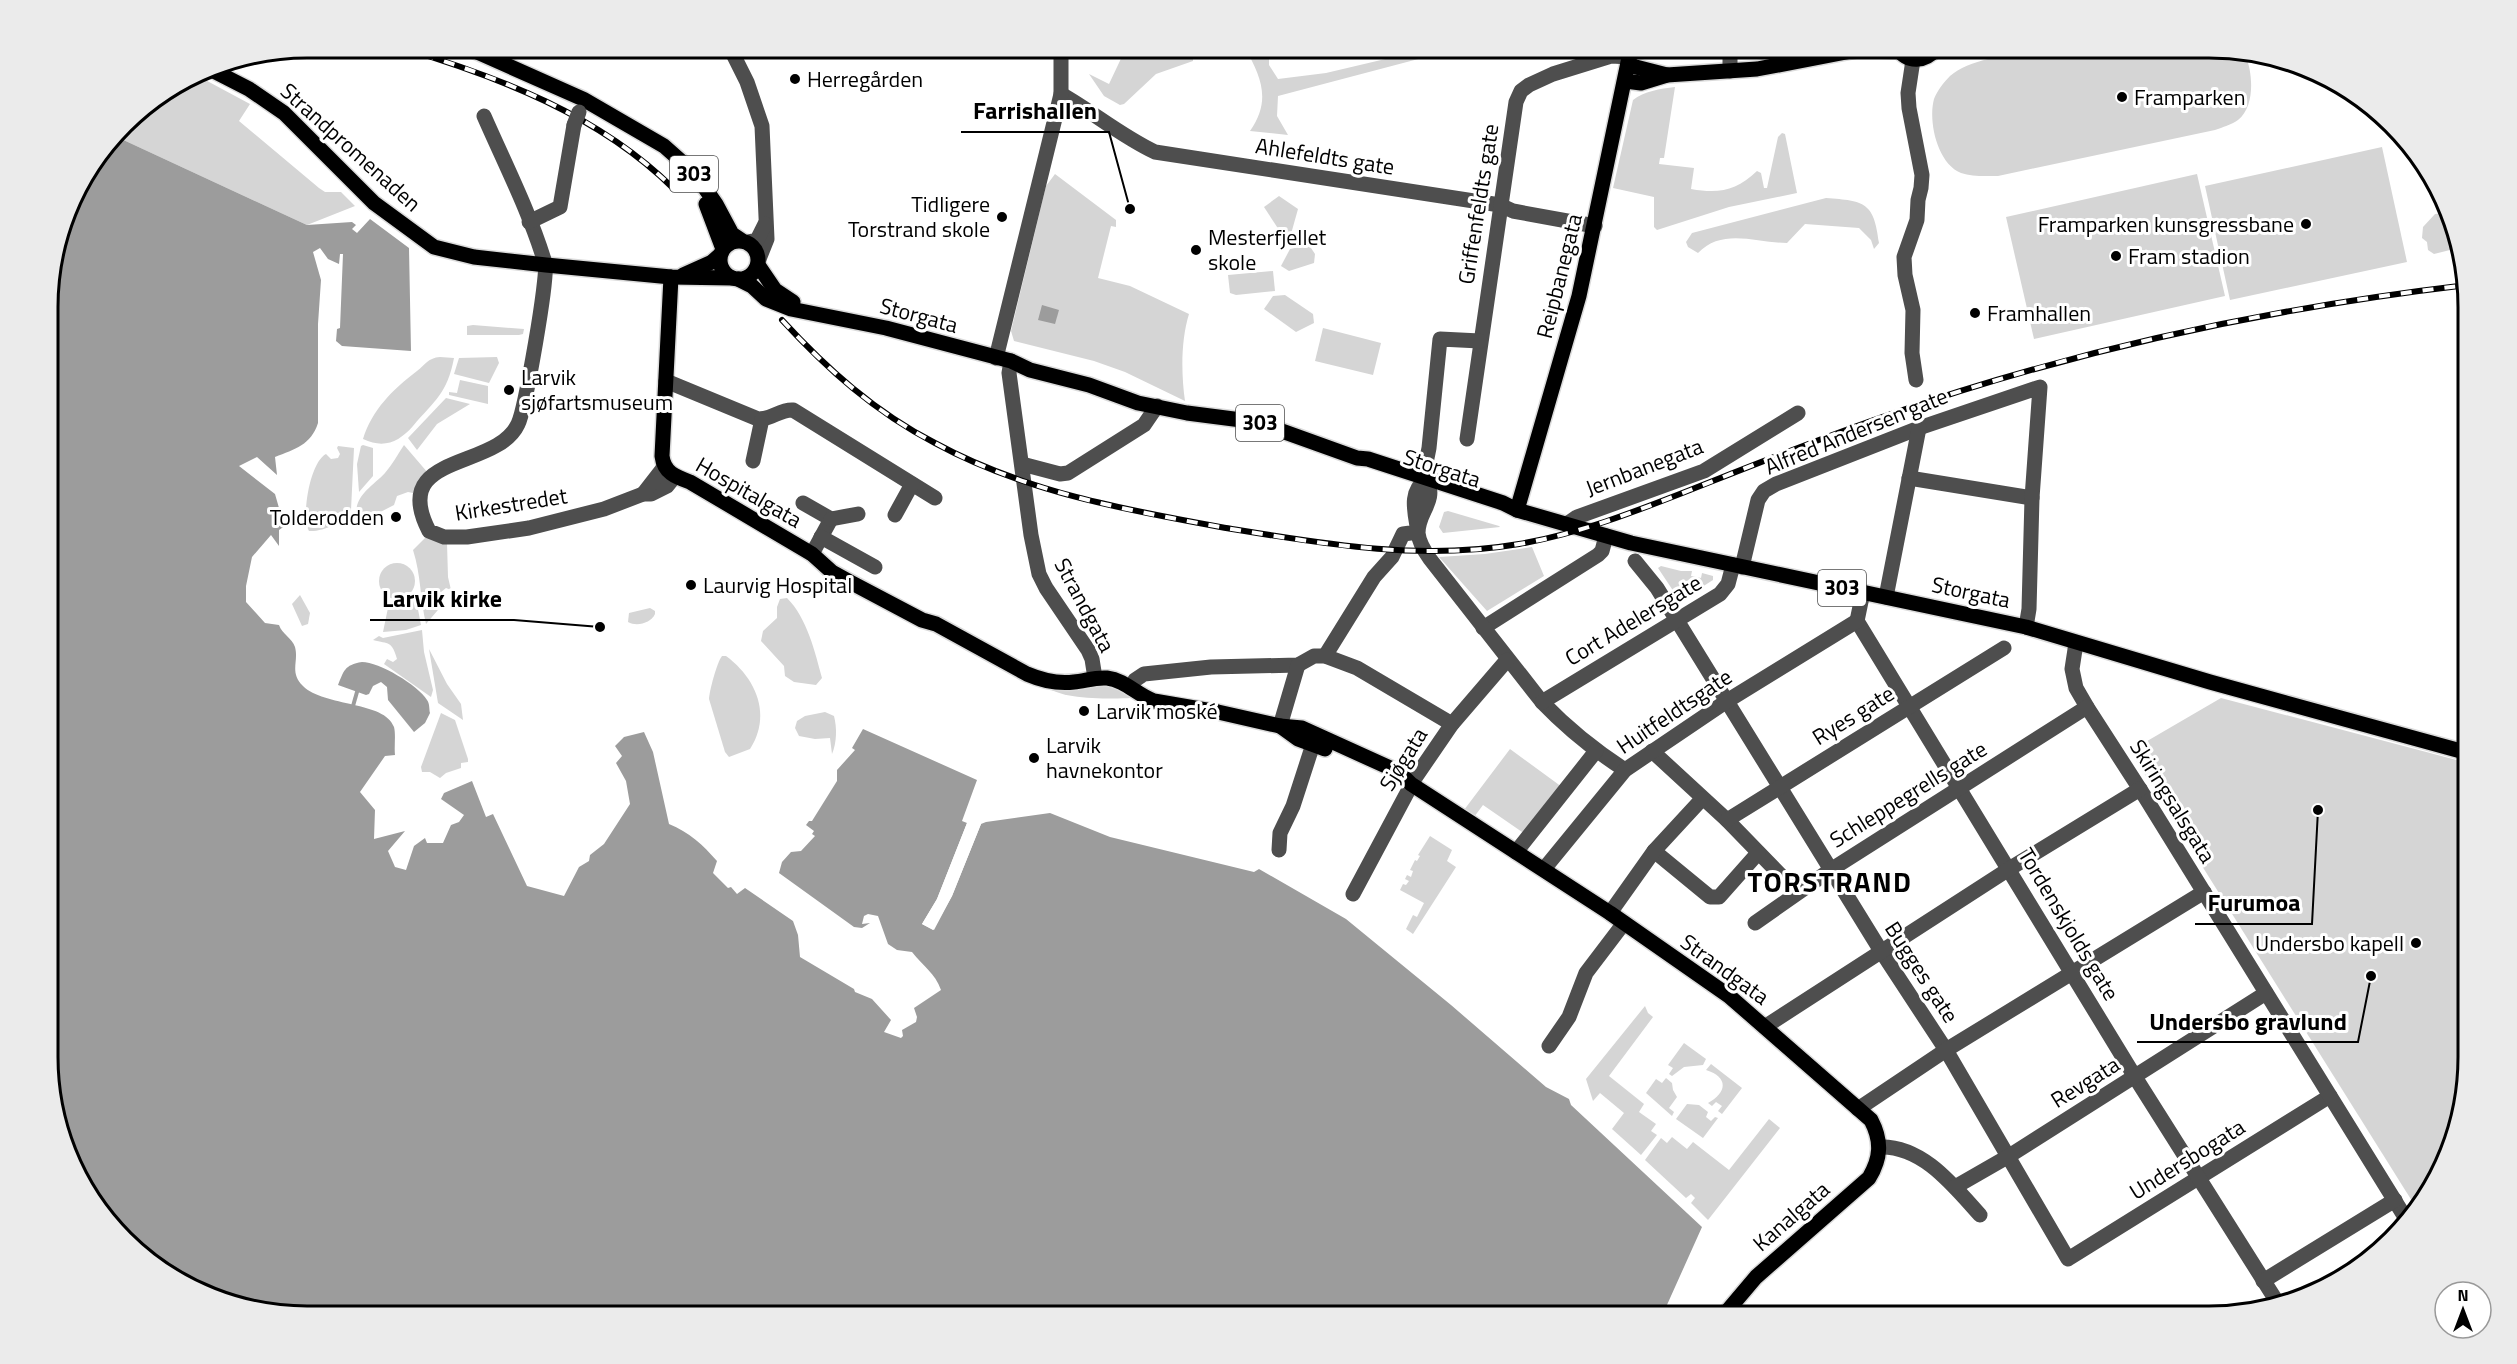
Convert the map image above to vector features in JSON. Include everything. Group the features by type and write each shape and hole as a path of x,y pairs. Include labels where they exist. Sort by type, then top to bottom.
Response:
{"main road":[{"name":"303","path":"491,58 583,99 664,146 682,162 716,204 732,234 754,246 758,262"},
{"name":"Reipbanegata","path":"1517,510 1555,382 1595,226 1630,58"},
{"path":"1632,58 1666,75"},
{"path":"1625,81 1641,83 1666,75 1730,71 1791,64 1820,58"},
{"path":"1910,58 1913,60 1922,58"},
{"name":"Strandpromenaden","path":"220,74 249,89 284,113 374,203 434,247 474,257 546,265 675,277 735,278"},
{"name":"303","path":"629,125 695,188 708,207 721,252 722,269 735,278"},
{"path":"721,252 734,241 745,241"},
{"name":"Strandpromenaden","path":"675,277 712,262 721,252"},
{"path":"735,278 750,276 758,262"},
{"name":"Storgata","path":"758,262 775,290 815,314"},
{"path":"670,472 662,456 675,277"},
{"name":"Storgata","path":"735,278 752,286 766,299 791,309 886,328 1003,359 1033,361 1102,379 1145,397 1157,405 1187,413 1257,422 1358,458 1368,459 1425,483 1501,510 1517,510 1606,536 2026,627 2458,750"},
{"name":"Hospitalgata","path":"670,472 812,554 836,564 916,608 936,624 1007,664 1037,678 1072,683 1095,678"},
{"name":"Strandgata","path":"1095,678 1109,678 1131,687 1143,698 1154,701 1280,726 1302,728 1314,739 1399,772 1412,784 1610,912 1729,996 1871,1120 1878,1136 1879,1147"},
{"name":"Storgata","path":"2411,737 2458,744"},
{"name":"Kanalgata","path":"1731,1306 1756,1277 1869,1178 1879,1157 1879,1147"}],"street":[{"path":"735,58 747,82 762,126 767,239 758,262"},
{"name":"Strandgata","path":"1061,58 1061,94 1003,359 1009,373 1031,535 1039,574 1088,650 1095,678"},
{"name":"Griffenfeldts gate","path":"1467,440 1516,102 1521,91 1553,74 1605,58"},
{"path":"1730,58 1730,71"},
{"path":"1913,60 1908,93 1909,108 1922,175 1922,188 1918,200 1917,220 1904,257 1905,275 1913,310 1912,353 1916,380"},
{"name":"Ahlefeldts gate","path":"1061,94 1086,108 1134,142 1155,152 1500,205 1514,211 1595,226"},
{"path":"529,222 560,207 578,115"},
{"name":"Kirkestredet","path":"484,116 546,265 534,348 520,418 513,432 503,441 432,475 423,486 419,504 429,531 444,537 467,537 529,528 604,509 643,494 670,472"},
{"path":"745,241 757,240 765,224"},
{"path":"1480,341 1440,339 1425,483 1413,499 1420,539 1454,593 1542,702 1596,751 1625,770"},
{"path":"666,381 762,419 793,410 935,498"},
{"name":"Alfred Andersen gate","path":"1738,566 1758,500 1764,491 1776,484 1918,428 2040,387 2032,498"},
{"path":"1022,464 1060,474 1068,473 1144,425 1157,405"},
{"name":"Jernbanegata","path":"1567,524 1577,517 1704,471 1798,413"},
{"path":"753,461 762,419"},
{"path":"1886,597 1918,428"},
{"path":"1909,478 2032,498 2030,609 2026,627"},
{"path":"894,515 912,484"},
{"name":"Hospitalgata","path":"802,503 831,519 858,514"},
{"name":"Hospitalgata","path":"812,554 831,519"},
{"path":"1325,656 1374,577 1392,557 1403,534 1420,539"},
{"path":"1483,628 1598,555 1602,551 1606,536"},
{"name":"Hospitalgata","path":"821,537 875,567"},
{"name":"Bugges gate","path":"1635,561 1656,588 1881,951 1946,1050 2068,1259"},
{"name":"Cort Adelersgate","path":"1542,702 1720,594 1738,566"},
{"path":"1857,621 1863,592"},
{"name":"Huitfeldtsgate","path":"1544,869 1625,770 1727,701 1857,621"},
{"name":"Tordenskjolds gate","path":"1857,621 2135,1077 2273,1297"},
{"name":"Skiringsalsgata","path":"2076,643 2072,669 2076,688 2087,708 2140,789 2403,1213"},
{"name":"Ryes gate","path":"1727,820 2004,648"},
{"path":"1131,687 1135,680 1144,674 1211,667 1298,664 1304,660 1325,656 1357,668 1452,724"},
{"name":"Sjøgata","path":"1353,894 1412,784 1452,724 1507,660"},
{"path":"1280,726 1298,664"},
{"name":"Schleppegrells gate","path":"1755,923 1832,869 2087,708"},
{"path":"1279,850 1280,834 1293,806 1314,739"},
{"path":"1516,852 1596,751"},
{"path":"1652,751 1727,820 1797,892"},
{"path":"1766,1026 2009,869 2140,789"},
{"path":"1610,912 1654,851 1702,799"},
{"path":"1654,851 1714,898 1719,897 1758,853"},
{"path":"1858,1108 1946,1050 2204,892"},
{"path":"1549,1046 1569,1017 1586,973 1624,923"},
{"name":"Revgata","path":"1955,1187 2009,1156 2266,993"},
{"name":"Undersbogata","path":"2068,1259 2330,1096"},
{"path":"1879,1147 1895,1146 1913,1152 1955,1187 1980,1215"},
{"path":"2263,1281 2395,1200"}],"shaded area":[{"path":"1121,58 1193,58 1193,61 1156,74 1124,104 1120,105 1104,96 1089,74 1109,84"},
{"path":"1250,58 1269,58 1269,65 1278,79 1326,73 1390,58 1422,58 1278,96 1277,116 1288,135 1250,131 1257,120 1262,99 1256,69"},
{"path":"1991,58 2209,58 2247,62 2251,81 2250,99 2244,114 2238,120 2215,130 1998,176 1970,175 1953,168 1940,151 1936,140 1932,108 1934,99 1950,76"},
{"path":"206,80 250,104 239,121 319,188 325,192 341,192 355,206 307,225 123,140 156,110"},
{"path":"1675,87 1664,158 1660,158 1659,164 1694,168 1691,189 1719,191 1727,189 1742,183 1757,171 1761,173 1764,188 1767,188 1778,137 1782,133 1785,134 1797,193 1729,207 1657,230 1654,227 1654,197 1613,188 1633,100 1647,92"},
{"path":"123,140 307,225 352,222 356,225 352,229 357,233 370,219 409,248 411,351 342,346 336,341 337,329 340,328 343,254 340,254 339,264 328,259 320,248 313,252 321,280 318,324 318,423 307,441 296,449 275,457 277,475 257,457 239,466 275,494 279,508 289,523 279,530 279,546 271,535 252,557 246,586 246,602 265,623 279,625 294,644 296,676 303,686 325,698 379,713 394,727 395,755 385,756 360,792 375,810 374,839 405,831 388,851 395,867 406,870 414,846 425,838 427,843 443,843 451,825 459,822 464,815 441,799 444,793 472,781 486,817 493,814 527,886 564,896 579,867 589,861 590,855 604,844 630,804 626,781 616,763 622,756 615,746 624,737 644,732 653,752 669,824 689,835 712,855 717,861 713,873 728,888 731,887 737,894 745,888 793,921 798,935 800,957 854,989 855,992 872,999 891,1020 884,1032 901,1038 902,1030 916,1022 914,1008 941,990 932,974 912,952 897,950 888,944 878,916 868,914 864,916 862,924 870,923 862,928 854,927 779,873 782,862 791,852 801,851 815,836 812,834 814,831 806,825 812,821 837,781 837,770 855,750 852,748 863,729 977,780 962,821 967,823 937,899 922,924 933,930 952,896 981,824 986,822 1050,813 1110,837 1254,872 1259,869 1346,919 1546,1087 1569,1099 1571,1105 1702,1227 1666,1306 308,1306 243,1297 212,1287 169,1263 143,1244 120,1221 92,1181 77,1152 67,1121 58,1056 58,308 67,243 77,212 101,169"},
{"name":"Framparken kunsgressbane","path":"2382,147 2407,262 2230,300 2205,186"},
{"path":"1055,174 1116,220 1116,227 1111,226 1098,278 1130,286 1189,314 1182,357 1185,401 1125,372 1094,361 1014,341 1011,331 1046,186"},
{"name":"Fram stadion","path":"2197,174 2225,296 2034,339 2006,217"},
{"path":"1279,196 1298,209 1291,234 1279,230 1264,207"},
{"path":"1826,198 1850,201 1865,206 1874,219 1877,229 1879,243 1874,249 1871,240 1859,228 1805,224 1787,243 1729,238 1718,240 1698,253 1688,247 1686,242 1692,233"},
{"path":"2440,213 2451,249 2434,254 2428,250 2427,242 2422,238 2423,227 2435,214"},
{"path":"1309,245 1315,254 1314,263 1289,271 1281,266 1290,249"},
{"path":"1273,271 1275,291 1236,295 1230,293 1228,275"},
{"path":"1285,295 1313,314 1314,323 1296,332 1264,309 1273,296"},
{"path":"1042,305 1059,310 1055,324 1038,320"},
{"path":"467,326 524,329 523,334 519,335 467,335"},
{"path":"1323,328 1381,343 1373,375 1315,361"},
{"path":"440,357 454,358 448,380 439,396 413,426 397,440 384,444 363,439 378,409 392,393 427,362"},
{"path":"497,357 499,363 489,383 454,374 459,358"},
{"path":"460,380 488,386 488,404 449,395 449,392 457,393"},
{"path":"446,398 470,404 437,424 417,450 408,438"},
{"path":"363,445 373,448 373,476 359,492 357,464"},
{"path":"404,445 428,473 413,493 408,492 397,496 394,505 359,523 357,507 359,500 388,470"},
{"path":"338,446 354,448 351,510 333,525 309,531 306,514 311,478 320,459 326,454 331,459 338,458 340,454"},
{"path":"1448,511 1500,527 1443,533 1439,527 1444,512"},
{"path":"426,537 447,543 448,577 451,590 446,588 441,592 443,604 426,624 413,550"},
{"path":"1532,547 1544,576 1487,611 1439,557 1485,554"},
{"path":"397,563 410,568 415,581 410,594 397,599 384,594 379,581 384,568"},
{"path":"1661,566 1692,571 1691,576 1701,578 1702,573 1713,576 1713,580 1680,601 1658,568"},
{"path":"415,594 421,625 406,630 383,632 389,603 403,602"},
{"path":"300,595 310,613 308,624 302,626 292,604"},
{"path":"787,598 800,615 813,647 822,678 816,685 794,682 785,676 784,666 761,641 763,631 777,618 780,599"},
{"path":"650,608 655,611 655,614 647,622 639,624 628,622 629,613"},
{"path":"422,630 424,652 433,690 431,697 384,664 387,659 393,662 397,659 393,649 389,644 373,640 379,636 383,638"},
{"path":"429,649 447,684 461,704 463,720 438,703"},
{"path":"722,656 726,656 746,675 758,698 760,710 757,736 750,749 729,757 725,752 709,699"},
{"path":"362,662 388,670 407,681 422,694 428,702 430,713 425,723 414,732 388,700 387,687 381,682 373,686 366,695 338,685 343,672 348,667"},
{"path":"1046,685 1112,685 1131,698 1072,696 1061,694"},
{"path":"2221,698 2458,760 2458,1072 2454,1105 2440,1152 2412,1201 2130,751"},
{"path":"825,712 834,716 835,721 836,740 832,754 830,738 815,739 799,736 795,728 797,721 805,716"},
{"path":"441,713 455,720 468,762 461,763 461,768 446,773 440,778 430,772 422,772 421,767"},
{"path":"1510,749 1562,787 1525,834 1483,805 1474,817 1464,810"},
{"path":"1430,836 1452,850 1447,861 1456,867 1413,934 1406,929 1413,915 1417,917 1424,903 1400,890 1403,884 1406,885 1409,881 1405,879 1407,875 1411,877 1413,871 1410,870"},
{"path":"1645,1006 1653,1017 1609,1076 1644,1104 1639,1112 1656,1124 1651,1131 1657,1135 1641,1155 1612,1129 1624,1113 1600,1093 1593,1101 1586,1079"},
{"path":"1684,1043 1706,1059 1703,1065 1684,1067 1672,1076 1669,1074 1673,1068 1668,1065"},
{"path":"1711,1064 1742,1088 1722,1114 1718,1111 1722,1106 1716,1102 1712,1106 1708,1103 1719,1095 1723,1085 1719,1077 1706,1070"},
{"path":"1666,1078 1672,1083 1677,1097 1669,1108 1674,1112 1672,1116 1646,1093 1656,1079 1662,1083"},
{"path":"1687,1104 1699,1105 1708,1112 1706,1117 1711,1121 1715,1117 1718,1118 1703,1138 1676,1119"},
{"path":"1769,1119 1780,1128 1708,1220 1691,1203 1695,1198 1691,1194 1686,1198 1645,1160 1661,1138 1667,1143 1672,1137 1687,1149 1693,1142 1729,1170"}],"pier":[{"path":"967,823 970,823 939,900 926,923 932,926 949,894 978,824 981,824 952,896 934,930 922,924 937,899"}],"waterway":[{"path":"353,706 357,692"}],"railway":[{"path":"435,58 511,86 580,119 613,139 673,188"},
{"path":"782,320 816,356 892,418 969,460 1040,487 1151,514 1299,540 1409,551 1445,551 1519,544 1606,522 1891,414 1961,391 2104,351 2248,319 2394,294 2457,286"}],"place":[{"name":"Herregården","path":"795,79"},
{"name":"Framparken","path":"2122,97"},
{"name":"Farrishallen","path":"1130,209"},
{"name":"Tidligere Torstrand skole","path":"1002,217"},
{"name":"Framparken kunsgressbane","path":"2306,224"},
{"name":"Mesterfjellet skole","path":"1196,250"},
{"name":"Fram stadion","path":"2116,256"},
{"name":"Framhallen","path":"1975,313"},
{"name":"Larvik sjøfartsmuseum","path":"509,390"},
{"name":"Tolderodden","path":"396,517"},
{"name":"Laurvig Hospital","path":"691,585"},
{"name":"Larvik kirke","path":"600,627"},
{"name":"Larvik moské","path":"1084,711"},
{"name":"Larvik havnekontor","path":"1034,758"},
{"name":"Furumoa","path":"2318,810"},
{"name":"Undersbo kapell","path":"2416,943"},
{"name":"Undersbo gravlund","path":"2371,976"}],"district":[{"name":"TORSTRAND","path":"1830,882"}]}
